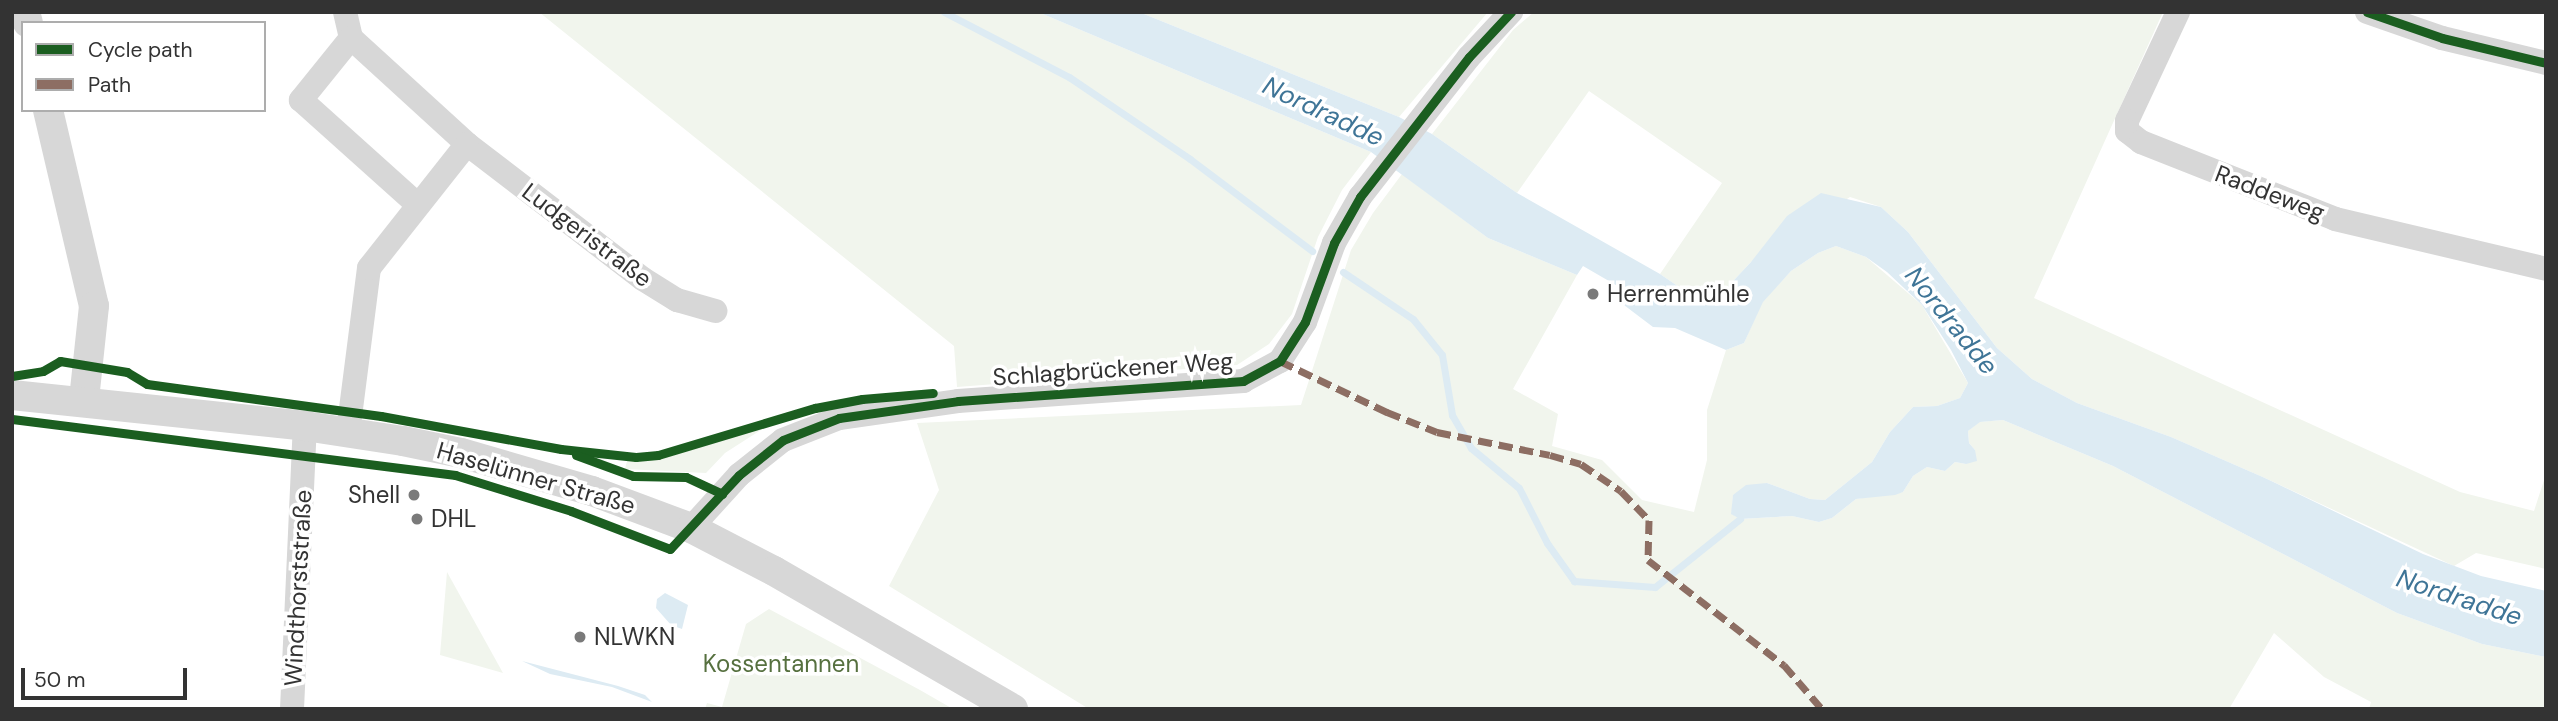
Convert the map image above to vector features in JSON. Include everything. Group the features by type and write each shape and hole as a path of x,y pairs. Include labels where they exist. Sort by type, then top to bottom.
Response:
{"street":[{"path":"345,12 351,38 301,100 418,205"},
{"name":"Schlagbrückener Weg","path":"691,528 739,475 783,440 839,418 958,401 1243,381 1280,361 1305,323 1334,243 1360,197 1469,57 1511,12"},
{"name":"Raddeweg","path":"2178,12 2127,121 2127,131 2141,142 2335,219 2546,269"},
{"path":"2367,12 2442,37 2546,63"},
{"name":"Ludgeristraße","path":"351,38 467,144 643,279 677,300 715,311"},
{"path":"48,112 94,306 84,400"},
{"path":"348,432 369,268 467,144"},
{"name":"Haselünner Straße","path":"12,395 84,400 348,432 461,453 592,491 691,528 774,571 1013,709"},
{"name":"Windthorststraße","path":"292,709 305,426"}],"green space":[{"path":"539,12 1038,12 1371,152 1342,190 1318,237 1292,314 1269,344 1237,365 957,387 954,346"},
{"path":"1139,12 1488,12 1399,117"},
{"path":"1534,12 2163,12 2034,298 2460,492 2534,511 2546,474 2546,569 2476,553 2454,566 2265,478 2171,437 2077,403 2032,379 1997,348 1908,232 1881,207 1850,197 1751,262 1719,296 1701,302 1660,274 1722,183 1589,91 1517,193 1432,134 1513,30"},
{"path":"1402,174 1488,238 1577,275 1513,389 1558,414 1552,446 1602,460 1642,500 1694,512 1707,460 1707,410 1726,350 1744,343 1762,302 1791,271 1818,253 1836,246 1866,257 1922,305 1968,383 1960,398 1937,406 1913,407 1890,432 1872,462 1825,500 1810,499 1767,483 1733,495 1732,514 1740,519 1792,516 1819,522 1832,518 1856,499 1903,492 1913,476 1927,467 1945,471 1955,462 1966,464 1975,450 1969,443 1968,431 1979,422 2003,420 2113,466 2397,613 2482,644 2546,657 2546,709 2369,709 2371,702 2324,677 2274,633 2229,709 1089,709 889,586 939,490 917,423 1301,405 1351,250 1373,213"},
{"path":"767,426 725,453 706,473 625,469 627,461 658,458"},
{"path":"447,572 503,673 440,655"},
{"name":"Kossentannen","path":"769,609 953,709 705,709 707,703 722,707 746,624"}],"water":[{"name":"Nordradde","path":"1038,12 1139,12 1399,117 1432,134 1517,193 1660,274 1701,302 1719,296 1751,262 1787,216 1821,193 1881,207 1908,232 1997,348 2032,379 2077,403 2171,437 2265,478 2423,554 2481,576 2546,591 2546,657 2482,644 2397,613 2113,466 2003,420 1980,422 1968,431 1969,443 1975,450 1977,461 1966,464 1955,462 1945,471 1927,467 1913,476 1903,492 1856,499 1832,518 1819,522 1792,516 1740,519 1731,514 1733,495 1746,485 1767,483 1810,499 1825,500 1872,462 1890,432 1913,407 1937,406 1960,398 1968,383 1951,350 1922,305 1887,272 1866,257 1836,246 1818,253 1791,271 1763,302 1744,343 1726,350 1675,328 1653,327 1616,299 1621,288 1583,266 1577,275 1488,238 1371,152"},
{"path":"665,593 688,605 682,629 671,625 656,608 657,599"},
{"path":"522,661 618,686 645,695 652,702 612,687 550,674"}],"waterway":[{"path":"944,12 1069,77 1190,159 1312,251"},
{"path":"1343,272 1413,319 1442,355 1452,415 1471,448 1519,488 1547,543 1574,581 1655,587 1740,519"}],"marked path":[{"path":"1280,361 1387,412 1437,432 1581,464 1621,491 1649,520 1648,560 1784,665 1822,709"}],"cycle path":[{"path":"12,419 455,475 571,511 670,549 739,475 783,440 839,418 958,401 1243,381 1280,361 1305,322 1334,243 1360,197 1469,57 1511,12"},
{"path":"2367,12 2442,38 2546,63"},
{"path":"12,376 43,371 60,361 127,372 147,384 381,416 561,449 636,457 658,455 815,408 862,399 933,393"},
{"path":"576,455 633,476 686,477 722,494"}],"place":[{"name":"Herrenmühle","path":"1593,294"},
{"name":"Shell","path":"414,495"},
{"name":"DHL","path":"417,519"},
{"name":"NLWKN","path":"580,637"}]}
